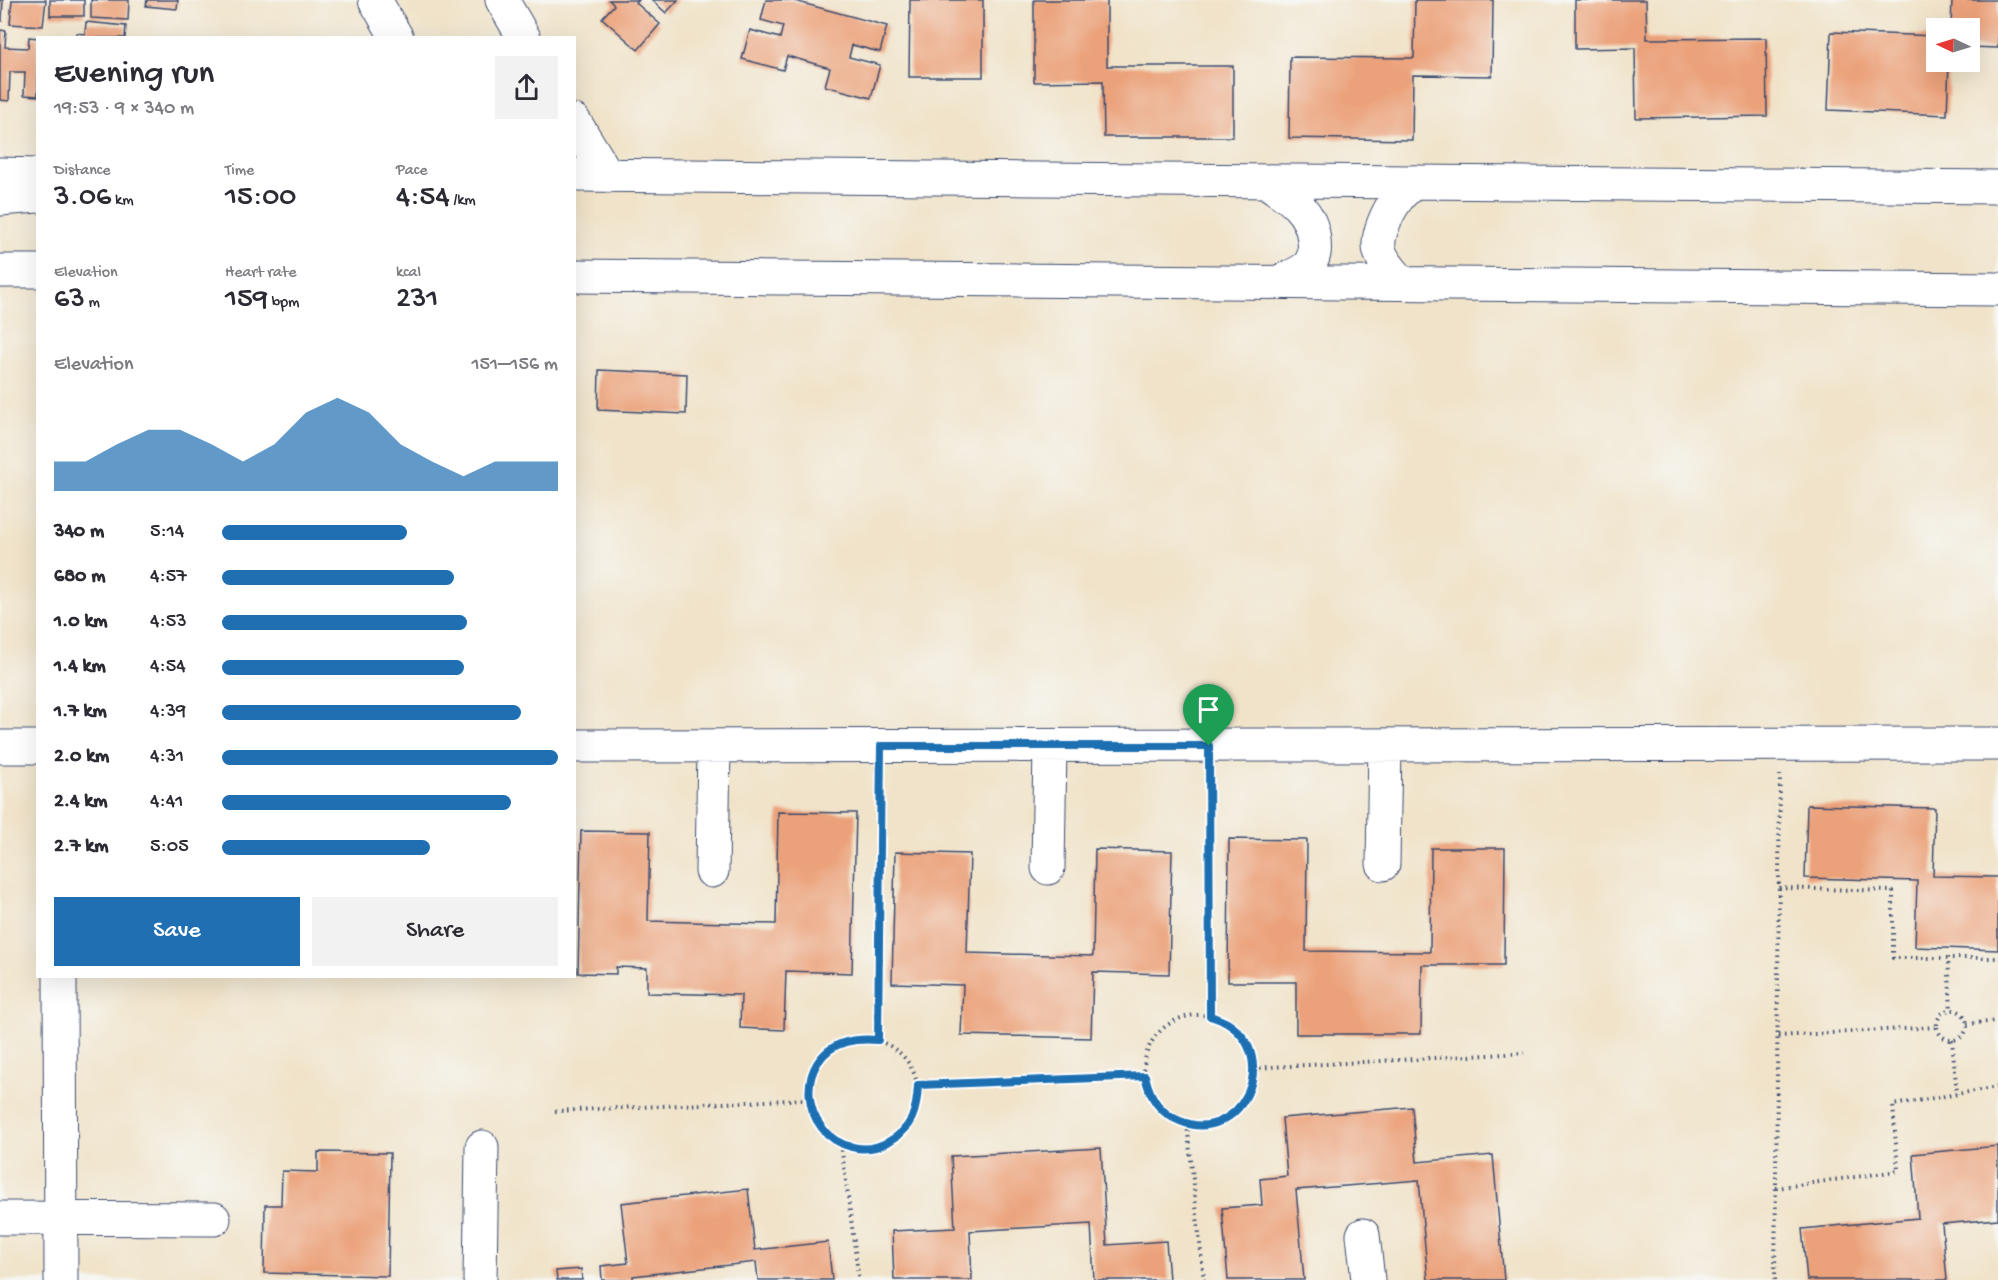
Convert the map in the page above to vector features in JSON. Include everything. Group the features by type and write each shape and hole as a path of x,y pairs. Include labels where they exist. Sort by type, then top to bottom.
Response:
{"street":[{"path":"375,0 396,36"},
{"path":"576,124 608,176"},
{"path":"0,174 36,175"},
{"path":"576,175 1998,187"},
{"path":"1265,181 1296,202 1309,218 1314,236 1315,254 1307,267 1279,282"},
{"path":"1402,283 1379,250 1380,239 1385,222 1397,198 1414,182"},
{"path":"0,199 36,196"},
{"path":"576,276 1998,289"},
{"path":"576,746 1998,744"},
{"path":"1383,864 1385,745"},
{"path":"712,871 714,746"},
{"path":"1048,868 1050,746"},
{"path":"0,747 36,747"},
{"path":"60,978 61,1280"},
{"path":"480,1280 482,1147"},
{"path":"0,1218 214,1220"},
{"path":"1363,1235 1368,1280"}],"path":[{"path":"1775,1280 1780,744"},
{"path":"878,1040 881,746"},
{"path":"1209,746 1210,1016"},
{"path":"1779,888 1893,891 1893,958 1998,958"},
{"path":"1948,957 1951,1010"},
{"path":"1951,1010 1962,1014 1967,1024 1963,1035 1952,1040 1942,1036 1937,1027 1941,1016 1951,1010"},
{"path":"1190,1016 1210,1016 1227,1023 1241,1035 1250,1050 1254,1068 1252,1084 1245,1100 1234,1113 1220,1121 1204,1125 1186,1124 1171,1118 1158,1107 1149,1092 1145,1076 1146,1056 1155,1037 1170,1023 1190,1016"},
{"path":"1967,1024 1998,1021"},
{"path":"1778,1036 1937,1027"},
{"path":"860,1039 878,1040 892,1047 904,1057 913,1070 918,1085 917,1104 910,1122 897,1137 880,1147 860,1149 841,1144 825,1133 814,1118 809,1099 810,1082 817,1065 828,1052 844,1042 860,1039"},
{"path":"1952,1040 1957,1094"},
{"path":"1254,1068 1524,1053"},
{"path":"918,1085 1145,1076"},
{"path":"1776,1188 1898,1171 1893,1105 1998,1087"},
{"path":"555,1111 809,1099"},
{"path":"1186,1124 1204,1280"},
{"path":"841,1144 859,1280"}],"building":[{"path":"0,0 3,0 2,21 0,21"},
{"path":"12,0 46,0 43,26 10,24"},
{"path":"50,0 84,0 84,16 50,16"},
{"path":"91,0 129,0 128,20 91,18"},
{"path":"147,0 178,0 177,9 146,6"},
{"path":"609,0 639,0 636,3 660,24 638,50 602,18 614,5"},
{"path":"652,0 678,0 666,13"},
{"path":"766,0 791,0 887,26 880,52 852,45 849,57 880,65 871,98 825,86 830,68 787,56 783,70 742,59 750,30 780,38 783,26 761,20"},
{"path":"910,0 983,0 983,77 909,77"},
{"path":"1034,0 1107,0 1107,66 1233,66 1233,137 1104,137 1103,81 1034,82"},
{"path":"1415,0 1493,0 1492,76 1413,75 1412,140 1289,138 1290,57 1414,58"},
{"path":"1575,0 1646,0 1647,39 1766,38 1767,116 1636,118 1635,48 1575,49"},
{"path":"1952,0 1998,0 1998,48 1980,47 1980,18 1951,18"},
{"path":"86,22 126,26 125,36 76,36 76,33 85,34"},
{"path":"0,30 6,31 5,47 28,48 29,37 36,38 36,96 24,95 25,72 10,72 9,101 0,100"},
{"path":"1831,32 1926,36 1926,72 1949,72 1947,115 1828,110"},
{"path":"599,370 687,374 686,414 598,410"},
{"path":"1807,805 1935,808 1933,876 1998,877 1998,950 1915,947 1917,881 1805,878"},
{"path":"778,812 856,813 852,973 786,971 784,1030 740,1028 741,995 647,993 647,968 616,967 616,974 578,973 581,831 650,832 648,921 776,924"},
{"path":"1229,839 1307,840 1306,951 1430,952 1431,848 1505,848 1504,965 1422,965 1421,1034 1296,1034 1296,982 1228,982"},
{"path":"1095,849 1172,851 1169,974 1093,972 1091,1038 961,1035 963,985 892,983 895,852 970,854 967,953 1093,956"},
{"path":"1412,1107 1417,1162 1493,1155 1504,1280 1428,1280 1419,1180 1296,1190 1304,1280 1228,1280 1222,1208 1262,1205 1260,1179 1287,1176 1282,1118"},
{"path":"1998,1146 1998,1219 1942,1224 1947,1280 1807,1280 1802,1229 1918,1218 1913,1154"},
{"path":"1101,1148 1107,1245 1166,1241 1169,1280 1094,1280 1091,1224 970,1231 972,1280 894,1280 892,1231 955,1228 951,1156"},
{"path":"318,1152 390,1153 388,1276 264,1273 265,1205 281,1205 282,1171 318,1172"},
{"path":"748,1189 755,1250 828,1242 832,1280 758,1280 756,1262 633,1276 633,1280 602,1280 601,1266 628,1263 621,1203"},
{"path":"581,1269 582,1280 557,1280 556,1271"}],"route":[{"path":"881,746 1209,746 1210,1016 1227,1023 1241,1035 1250,1050 1254,1068 1252,1084 1245,1100 1234,1113 1220,1121 1204,1125 1186,1124 1171,1118 1158,1107 1149,1092 1145,1076 918,1085 917,1104 910,1122 897,1137 880,1147 860,1149 841,1144 825,1133 814,1118 809,1099 810,1082 817,1065 828,1052 844,1042 860,1039 878,1040 881,746"}]}
